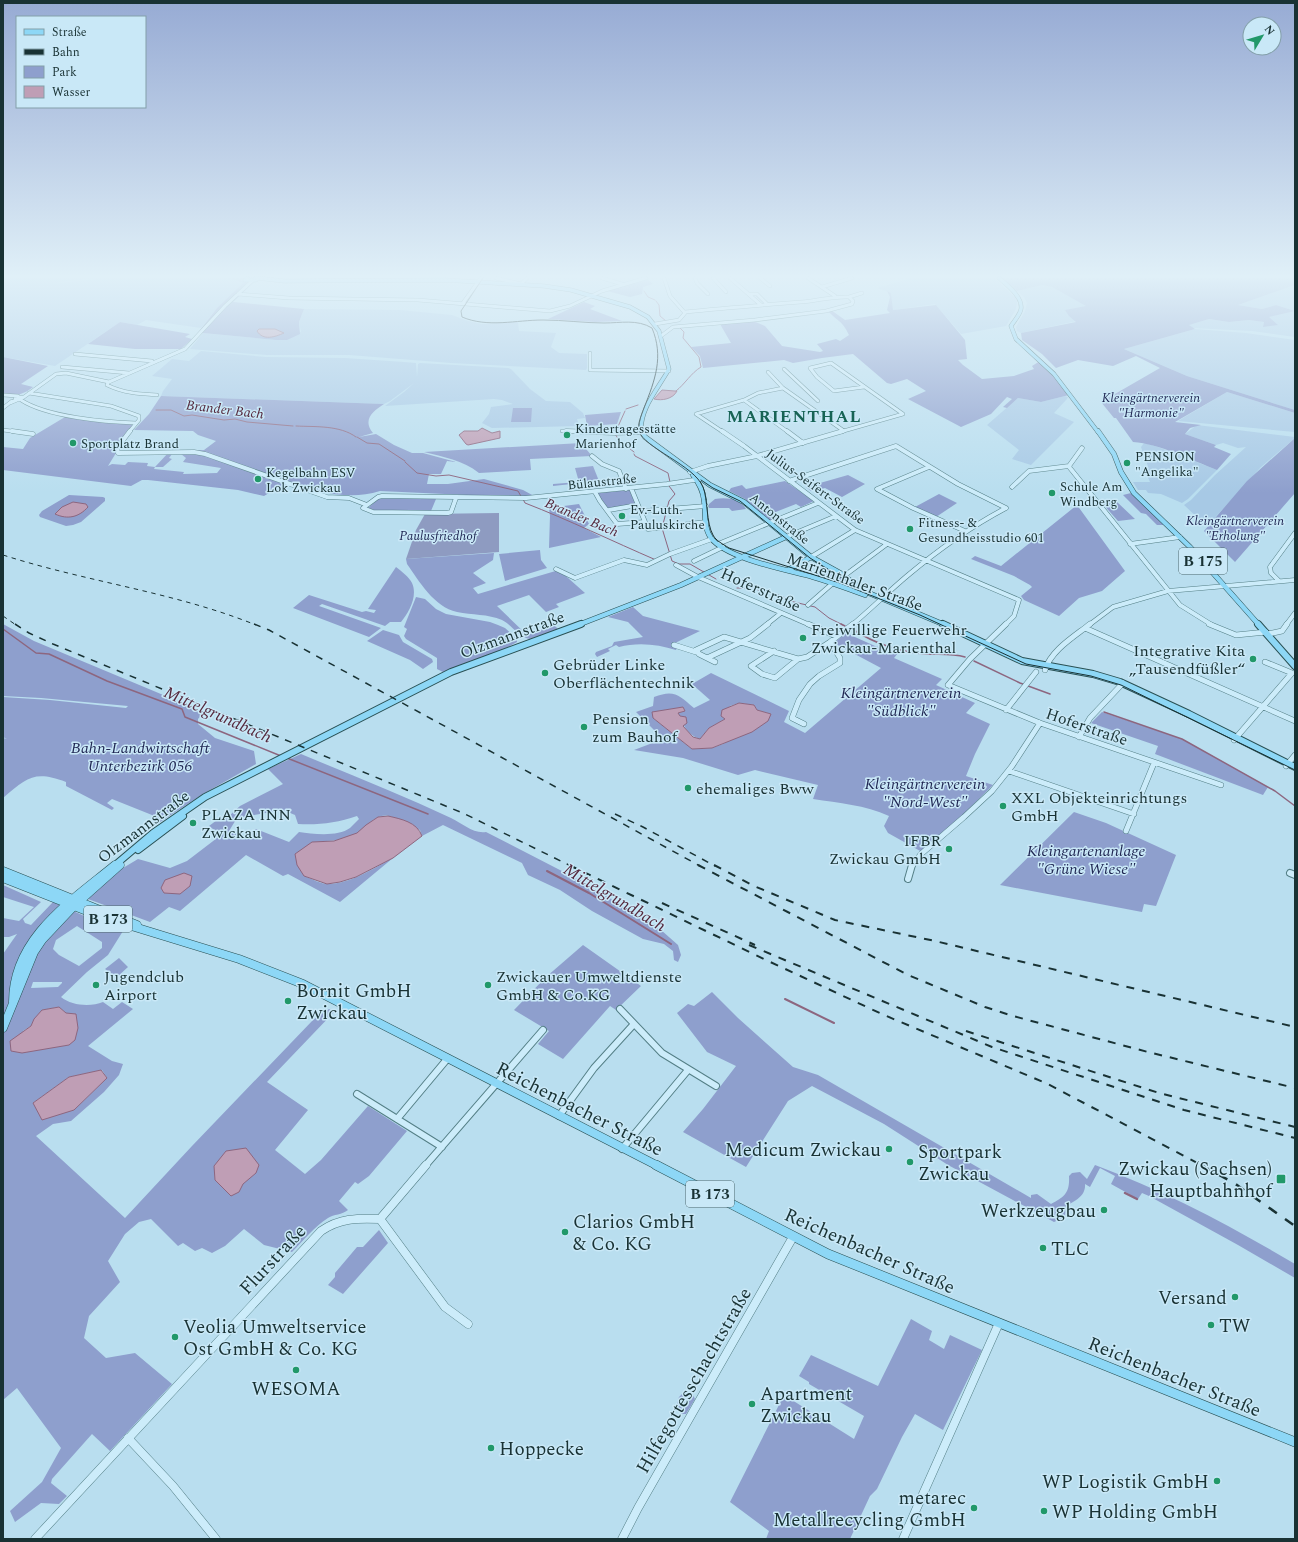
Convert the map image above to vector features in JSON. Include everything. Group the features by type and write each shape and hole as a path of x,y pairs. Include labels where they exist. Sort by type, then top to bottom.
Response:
{"main road":[{"path":"664,350 669,370 663,381 648,401 640,432 654,445 691,471 701,480 706,506 706,522 712,539"},
{"name":"B 175","path":"1028,350 1054,374 1114,454 1134,493 1180,537 1295,666"},
{"name":"Antonstraße","path":"701,480 744,502 811,557 879,599"},
{"path":"702,487 710,485"},
{"name":"Olzmannstraße","path":"3,1028 34,952 41,941 74,902 184,815 218,794 283,758 451,672 617,611 700,576 786,537"},
{"name":"Marienthaler Straße","path":"712,539 720,546 742,556 833,583 879,599 985,646 1023,665 1093,674 1121,684 1235,739 1287,765 1295,771"},
{"path":"788,570 811,557"},
{"name":"Marienthaler Straße","path":"1287,765 1295,767"},
{"name":"Reichenbacher Straße","path":"3,870 118,923 143,929 239,959 296,982 448,1058 792,1237 835,1257 1295,1442"},
{"name":"Reichenbacher Straße","path":"3,878 74,902"}],"street":[{"path":"3,408 29,393 53,376 61,373 108,382 183,350"},
{"path":"590,353 590,370 669,370"},
{"path":"75,354 154,361"},
{"path":"691,471 757,456 903,414 864,387 846,371 831,362 810,368 834,391 864,387"},
{"path":"62,367 130,373"},
{"path":"784,369 818,401"},
{"path":"768,372 783,388 844,431"},
{"path":"108,382 107,385 118,390 136,394 157,396"},
{"path":"783,388 758,393 744,400 803,443"},
{"path":"29,393 111,406 140,417 117,448 118,452 194,452 205,454 327,497 349,498 367,505 364,509 373,512 448,513 451,512 456,498"},
{"path":"3,395 19,398 46,409 73,416 106,422 136,423"},
{"name":"Julius-Seifert-Straße","path":"744,400 696,414 725,432 855,530 1016,598 1019,601 1014,616 985,646"},
{"path":"3,430 33,434"},
{"path":"562,431 615,433 640,432"},
{"path":"696,652 698,648 724,637 742,641 798,659 807,658 830,642 879,599 965,532 987,517 1006,508 928,466 896,446 789,481"},
{"path":"1012,487 1029,471 1069,466 1082,448"},
{"path":"592,456 602,464 619,471 638,505 648,529 706,522"},
{"path":"928,466 877,489 913,508 965,532"},
{"path":"1069,466 1120,528 1130,544 1168,592 1180,605 1194,615 1205,622 1236,635 1282,631 1295,613"},
{"name":"Bülaustraße","path":"367,505 381,496 526,498 701,480"},
{"path":"595,492 602,506 609,510 617,524 645,522"},
{"path":"694,561 720,546 769,523 818,503"},
{"path":"609,510 638,505"},
{"path":"643,511 706,506"},
{"path":"786,537 836,516"},
{"path":"811,557 855,530"},
{"path":"1279,581 1271,573 1270,567 1295,533"},
{"path":"1130,544 1180,537"},
{"path":"556,569 560,569 571,577 575,578 624,560 647,565 658,561 671,553 712,539"},
{"path":"844,576 887,544"},
{"name":"Hoferstraße","path":"676,565 836,636"},
{"path":"1045,668 1055,653 1113,607 1168,592 1295,580"},
{"path":"808,605 833,583"},
{"path":"707,658 759,632 782,613"},
{"path":"1085,628 1295,721"},
{"path":"804,724 792,718 794,710 813,680 836,667 840,662 840,658 830,642"},
{"path":"674,644 696,652 715,662"},
{"name":"Hoferstraße","path":"985,646 970,659 948,684 1006,710 1040,723 1221,785"},
{"path":"774,651 753,664 751,666 752,669 763,675 775,678 798,659"},
{"path":"1235,739 1292,673 1265,662"},
{"path":"1006,710 1036,672"},
{"path":"1079,737 1090,718 1121,684"},
{"path":"908,880 909,870 915,859 969,813 1009,771 1040,723"},
{"path":"1287,765 1295,754"},
{"path":"1126,831 1154,763"},
{"path":"1009,771 1134,814"},
{"path":"620,1009 662,1053 716,1086"},
{"path":"559,1116 594,1068 634,1024"},
{"path":"468,1324 445,1307 380,1219 543,1030"},
{"path":"397,1118 448,1058"},
{"path":"622,1149 688,1070"},
{"path":"357,1094 442,1147"},
{"name":"Flurstraße","path":"34,1539 321,1230 331,1223 343,1219 380,1219"},
{"name":"Hilfegottesschachtstraße","path":"622,1539 644,1497 792,1237"},
{"path":"903,1539 999,1323"},
{"path":"128,1438 173,1486 216,1539"}],"shaded area":[{"path":"3,350 79,350 55,366 3,357"},
{"path":"202,350 555,350 559,353 587,354 587,368 586,370 451,363 349,355 267,355"},
{"path":"1126,350 1295,350 1295,410 1187,376"},
{"path":"201,351 266,357 345,358 416,363 417,377 418,364 420,363 508,368 511,369 530,389 546,401 570,402 583,413 585,418 577,419 579,426 492,428 482,423 489,414 491,407 513,404 494,399 385,406 414,383 384,404 161,396 172,379 152,376 172,359 189,361"},
{"path":"1227,392 1295,413 1295,432 1178,421"},
{"path":"1065,396 1068,397 1067,399 1054,413 1074,422 1031,465 1012,459 1019,450 987,425 1018,398 1041,402"},
{"path":"1197,425 1295,437 1261,467 1210,523 1200,520 1184,505 1246,447 1238,448 1223,443 1216,445 1185,434"},
{"path":"1144,443 1217,470 1188,499 1182,503 1161,494 1148,493 1146,490 1138,490 1133,482 1150,482 1144,469 1149,469 1141,447"}],"green space":[{"path":"694,350 823,351 822,350 966,350 967,359 958,360 982,379 1014,376 1034,369 1032,366 1040,361 1046,366 1069,395 1041,402 1018,398 1007,408 1003,407 1012,399 1007,397 991,414 961,427 908,399 926,391 907,379 891,384 887,383 853,354 793,363 784,360 703,368 700,356"},
{"name":"Kleingärtnerverein \"Harmonie\"","path":"1036,350 1126,350 1187,376 1295,410 1295,413 1227,392 1175,422 1201,425 1190,428 1185,434 1216,445 1214,447 1231,454 1217,470 1165,449 1133,442 1116,418 1114,418 1101,402 1160,368 1136,356 1113,366 1078,360 1056,368"},
{"path":"3,357 48,366 21,384 33,387 29,390 19,394 3,394"},
{"path":"161,396 384,404 370,416 369,424 373,433 359,437 376,434 394,445 412,453 423,453 456,462 447,461 441,474 429,474 427,484 448,484 484,479 523,490 534,496 533,498 380,491 368,494 345,495 311,489 289,481 264,496 238,490 148,480 142,480 131,486 3,470 3,447 23,449 30,438 65,417 108,423 134,424 111,452 116,453 108,466 112,464 125,465 128,462 148,463 147,466 155,467 169,452 204,450 216,441 198,435 193,431 134,430 149,414","holes":["172,454 181,454 186,458 183,462 221,468 217,473 183,474 184,472 154,469 155,467 163,467 172,459 169,458"]},
{"path":"513,408 532,408 531,422 511,422"},
{"path":"621,412 617,424 587,426 585,415"},
{"name":"Kleingärtnerverein \"Erholung\"","path":"1295,438 1295,493 1235,562 1204,531 1247,481"},
{"path":"581,443 592,456 530,459 531,470 479,473 460,462 424,452"},
{"path":"593,466 599,481 553,486 553,484 579,482 575,468"},
{"path":"848,475 865,484 842,497 825,488 811,491 806,487"},
{"path":"785,481 814,501 801,507 796,504 773,513 780,517 769,521 745,499 729,491 731,488 742,485 746,489"},
{"path":"630,490 636,504 607,509 600,501 597,493"},
{"path":"1131,493 1165,525 1157,525 1146,514 1141,513 1123,495"},
{"path":"939,494 957,503 936,517 915,507"},
{"path":"69,495 103,497 105,498 105,501 81,522 73,525 66,526 40,517 39,515 42,511"},
{"path":"384,497 436,499 431,511 377,511 368,508 378,499"},
{"path":"724,498 737,501 746,509 732,511 729,508 709,508 709,504 715,499"},
{"path":"1117,502 1135,519 1118,521 1102,503"},
{"path":"579,504 589,524 584,528 601,537 549,548 549,508"},
{"path":"1077,505 1125,571 1102,591 1079,598 1059,616 1024,600 1021,596 1032,587 1030,585 1014,576 971,559 975,556 1001,566"},
{"name":"Paulusfriedhof","path":"499,513 499,552 406,559 416,530 425,514"},
{"path":"540,550 541,560 547,568 505,581 499,554"},
{"path":"494,553 493,560 473,573 486,583 473,588 478,594 559,570 585,593 556,604 559,607 546,612 529,595 497,606 527,635 554,625 558,629 530,639 522,636 509,625 497,618 457,612 441,605 422,585 407,564 406,559"},
{"path":"396,567 405,574 414,588 412,604 401,622 390,622 385,626 322,604 319,606 381,628 369,637 293,608 309,595 362,612 366,611 374,613 376,610 368,609"},
{"path":"826,568 845,581 839,582 816,575"},
{"path":"416,597 425,599 436,609 446,614 490,622 505,628 517,639 517,642 501,651 443,672 437,669 437,658 406,639 404,636 407,629 404,627"},
{"path":"633,607 643,616 700,631 673,644 677,648 676,650 648,644 626,645 619,647 616,645 608,649 610,651 597,657 595,654 596,652 612,646 614,642 643,637 628,622 608,617"},
{"name":"Bahn-Landwirtschaft Unterbezirk 056","path":"3,624 34,641 204,712 198,719 198,724 215,738 254,751 256,764 203,794 154,826 152,815 112,799 107,803 114,808 112,810 66,786 66,782 55,778 32,778 18,785 3,798 3,738 7,739 3,737 3,697 126,708 128,706 3,696"},
{"path":"383,630 399,635 403,642 432,659 433,662 423,669 410,660 367,641"},
{"path":"846,633 875,646 898,653 894,658 942,679 936,685 975,703 966,713 990,724 966,776 993,785 944,834 922,852 888,833 884,826 889,816 871,809 813,799 818,785 755,770 738,775 683,758 634,750 663,739 636,712 653,706 654,697 667,694 680,697 694,708 710,700 692,684 711,673 789,711 784,722 805,733 881,668 834,643","holes":["739,703 754,705 757,710 771,714 723,744 712,748 692,749 653,718 669,710 683,707 685,711 678,713 684,725 688,732 700,739 709,728 725,719 730,706"]},
{"path":"1102,712 1182,739 1268,787 1263,795 1155,754 1158,746 1091,723"},
{"path":"301,754 414,801 451,818 472,830 486,832 589,885 661,930 678,945 681,955 678,962 674,960 673,951 664,944 643,939 592,911 560,890 528,875 522,863 443,825 422,836 420,830 389,816 376,818 358,833 345,839 322,841 304,876 322,883 328,884 345,881 370,871 393,858 340,902 288,874 283,876 246,855 180,911 169,907 150,922 88,899 118,871 138,859 170,868 187,861 221,835 209,826 217,820 229,816 240,806 283,784 268,769","holes":["283,810 295,815 298,824 328,823 357,816 359,819 350,828 339,833 325,834 299,832 289,842 256,829 247,837 229,831 237,818"]},
{"name":"Kleingartenanlage \"Grüne Wiese\"","path":"1074,812 1106,823 1176,855 1156,906 1144,904 1142,912 1000,885"},
{"path":"3,885 41,902 23,919 25,923 31,925 53,902 100,923 123,931 108,955 87,972 61,997 65,1000 82,1005 93,1005 103,1002 113,1009 122,1002 133,1009 88,1046 112,1061 123,1064 119,1075 104,1092 71,1121 53,1124 36,1136 125,1218 313,1020 329,1009 334,1012 267,1082 308,1110 275,1150 305,1174 321,1160 368,1106 407,1131 369,1176 358,1184 355,1182 339,1201 348,1210 330,1217 323,1222 313,1230 292,1252 264,1245 244,1229 225,1246 212,1253 202,1248 195,1251 183,1243 178,1246 151,1219 139,1222 125,1234 108,1261 120,1282 89,1316 84,1338 106,1358 135,1353 172,1384 110,1451 92,1434 52,1479 51,1483 67,1496 59,1504 41,1503 15,1522 10,1511 42,1482 61,1448 17,1388 3,1400 3,954 17,934 9,937 3,937 3,918 19,921 34,907 3,897","holes":["77,926 102,942 102,948 79,966 59,955 53,949 56,940","33,982 62,982 58,987 31,988","59,1007 66,1013 69,1045 45,1048 23,1031 31,1026 42,1010","102,1070 107,1078 74,1110 57,1114 33,1103 69,1077"]},
{"path":"583,945 641,986 616,1010 610,1006 563,1059 538,1044 549,1031 514,1010 546,977"},
{"path":"119,958 128,967 117,977 105,969"},
{"path":"712,992 738,1018 793,1067 818,1075 1031,1198 1031,1195 1037,1194 1051,1204 1063,1197 1068,1187 1069,1176 1072,1173 1080,1172 1087,1179 1095,1165 1147,1186 1247,1236 1295,1264 1295,1278 1149,1196 1142,1193 1138,1199 1111,1184 1115,1176 1100,1168 1090,1187 1085,1184 1082,1195 1066,1206 1065,1217 1054,1222 948,1165 884,1124 812,1086 788,1101 746,1167 683,1132 736,1066 707,1052 677,1013 688,1004 694,1006"},
{"path":"379,1230 388,1243 343,1294 328,1285 335,1277 335,1273 357,1247 363,1247"},
{"path":"911,1319 932,1331 929,1340 944,1349 950,1335 982,1350 943,1430 915,1414 902,1437 877,1489 870,1496 850,1539 766,1539 769,1531 730,1502 784,1395 854,1439 864,1416 809,1384 809,1382 799,1376 811,1355 878,1386"},
{"path":"685,1391 692,1393 695,1399 686,1414 681,1414 677,1404 679,1397"}],"water":[{"path":"662,390 677,391 673,396 667,399 654,399"},
{"path":"482,428 492,433 500,431 500,438 468,445 459,435 464,431 478,431"},
{"path":"73,502 86,504 88,507 81,513 69,517 55,514 62,507"},
{"path":"739,703 754,705 757,710 771,714 768,721 752,732 712,748 692,749 653,718 652,712 683,707 685,711 678,713 680,716 686,717 687,723 683,726 693,737 700,739 709,728 725,719 721,716 722,710"},
{"path":"388,816 412,824 420,831 422,836 393,858 356,877 340,882 327,884 304,876 297,865 295,854 312,842 334,841 357,833 378,817"},
{"path":"184,873 192,876 190,886 180,894 164,893 161,888 165,880"},
{"path":"59,1007 66,1013 76,1014 78,1028 75,1040 69,1045 22,1053 11,1051 10,1041 31,1026 34,1019 42,1010"},
{"path":"101,1070 107,1078 74,1110 42,1120 33,1103 69,1077"},
{"path":"246,1148 259,1165 256,1173 243,1184 239,1192 231,1196 215,1180 214,1166 226,1151"}],"waterway":[{"path":"676,391 694,372 701,367 699,357 693,350"},
{"path":"626,409 638,405"},
{"name":"Brander Bach","path":"156,410 171,410 184,416 192,415 224,420 235,419 247,422 293,426"},
{"path":"616,431 625,411"},
{"name":"Brander Bach","path":"296,426 343,430 356,437"},
{"path":"615,434 619,440 634,452"},
{"name":"Brander Bach","path":"357,437 367,443 379,444 405,461"},
{"path":"634,454 635,456 668,473 670,482"},
{"name":"Brander Bach","path":"405,462 417,473 436,476 449,475 518,491 522,498"},
{"path":"669,486 675,494 669,501 662,528 672,561 679,564 690,564 716,579"},
{"name":"Brander Bach","path":"523,499 525,503 574,523 656,560"},
{"path":"737,588 756,588"},
{"path":"758,590 774,593 794,602 815,607 829,618 845,626"},
{"name":"Mittelgrundbach","path":"3,629 36,653 49,654 107,681 182,709 185,717 281,756"},
{"path":"852,629 869,639 896,649 915,653 965,657"},
{"path":"974,661 1020,683 1050,694"},
{"path":"1104,712 1182,739 1275,791 1295,806"},
{"name":"Mittelgrundbach","path":"287,758 428,814"},
{"name":"Mittelgrundbach","path":"547,871 589,893 671,944"},
{"name":"Mittelgrundbach","path":"785,999 834,1023"},
{"name":"Mittelgrundbach","path":"1125,1193 1137,1199"}],"tram line":[{"path":"657,350 658,359 655,378 640,419 639,431 650,444 690,471 698,479 705,492 709,524 714,537 718,541 729,548 840,583 920,615 1026,664 1091,676 1121,685 1295,770"},
{"path":"701,480 713,488 740,501 810,558 850,583"}],"railway":[{"path":"3,555 66,573 162,595 256,625"},
{"path":"3,616 16,625"},
{"path":"15,624 29,633 53,644 465,814 571,866"},
{"path":"254,624 269,630 700,866"},
{"path":"615,814 643,827 715,866"},
{"path":"569,865 884,1015 1048,1084 1203,1166"},
{"path":"698,865 908,975 985,1007 1013,1016 1148,1052 1295,1088"},
{"path":"714,865 754,886 835,920 935,941 1295,1027"},
{"path":"662,903 755,945"},
{"path":"749,945 992,1047 1184,1110 1295,1138"},
{"path":"966,1031 1159,1093 1295,1127"},
{"path":"1201,1165 1234,1183 1295,1226"}],"place":[{"name":"Kindertagesstätte Marienhof","path":"567,435"},
{"name":"Sportplatz Brand","path":"73,443"},
{"name":"PENSION \"Angelika\"","path":"1127,463"},
{"name":"Kegelbahn ESV Lok Zwickau","path":"258,479"},
{"name":"Schule Am Windberg","path":"1052,493"},
{"name":"Ev.-Luth. Pauluskirche","path":"622,516"},
{"name":"Fitness- & Gesundheisstudio 601","path":"910,529"},
{"name":"Freiwillige Feuerwehr Zwickau-Marienthal","path":"803,638"},
{"name":"Integrative Kita „Tausendfüßler“","path":"1253,659"},
{"name":"Gebrüder Linke Oberflächentechnik","path":"545,673"},
{"name":"Pension zum Bauhof","path":"584,727"},
{"name":"ehemaliges Bww","path":"688,788"},
{"name":"XXL Objekteinrichtungs GmbH","path":"1003,806"},
{"name":"PLAZA INN Zwickau","path":"193,823"},
{"name":"IFBR Zwickau GmbH","path":"949,849"},
{"name":"Jugendclub Airport","path":"96,985"},
{"name":"Zwickauer Umweltdienste GmbH & Co.KG","path":"488,985"},
{"name":"Bornit GmbH Zwickau","path":"288,1001"},
{"name":"Medicum Zwickau","path":"889,1149"},
{"name":"Sportpark Zwickau","path":"910,1162"},
{"name":"Zwickau (Sachsen) Hauptbahnhof","path":"1281,1179"},
{"name":"Werkzeugbau","path":"1104,1210"},
{"name":"Clarios GmbH & Co. KG","path":"565,1232"},
{"name":"TLC","path":"1043,1248"},
{"name":"Versand","path":"1235,1297"},
{"name":"TW","path":"1211,1325"},
{"name":"Veolia Umweltservice Ost GmbH & Co. KG","path":"175,1337"},
{"name":"WESOMA","path":"296,1370"},
{"name":"Apartment Zwickau","path":"752,1404"},
{"name":"Hoppecke","path":"491,1448"},
{"name":"WP Logistik GmbH","path":"1217,1481"},
{"name":"metarec Metallrecycling GmbH","path":"974,1508"},
{"name":"WP Holding GmbH","path":"1044,1511"}],"district":[{"name":"MARIENTHAL","path":"794,416"}],"park label":[{"name":"Kleingärtnerverein \"Südblick\"","path":"901,701"},
{"name":"Kleingärtnerverein \"Nord-West\"","path":"925,792"}]}
